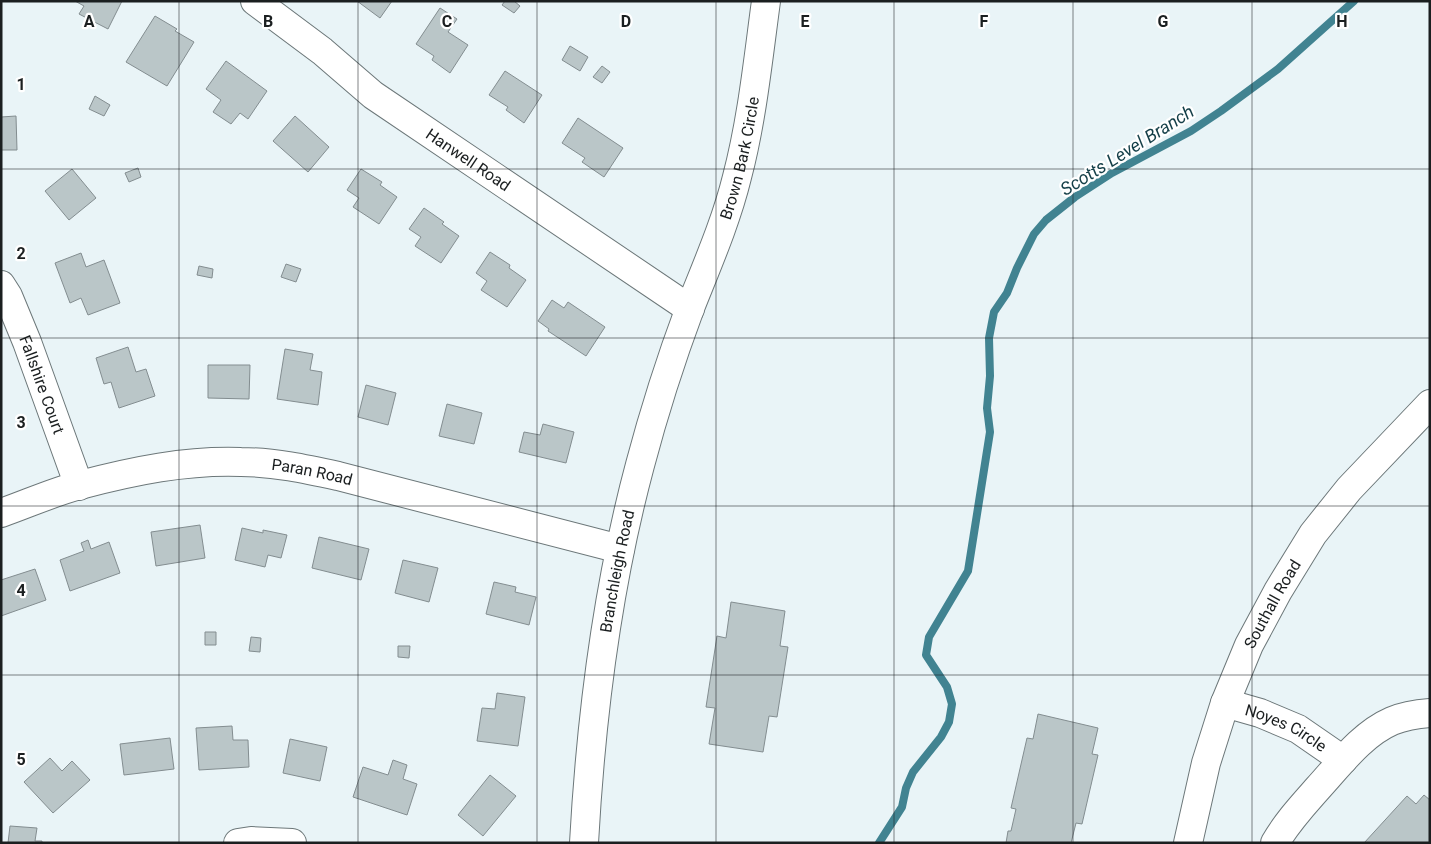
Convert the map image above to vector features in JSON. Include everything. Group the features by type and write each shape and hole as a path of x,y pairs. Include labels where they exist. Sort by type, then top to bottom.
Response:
{"street":[{"name":"Hanwell Road","path":"255,1 322,51 373,95 690,309"},
{"name":"Brown Bark Circle","path":"690,309 724,219 737,178 748,128 766,1"},
{"name":"Fallshire Court","path":"1,285 8,296 28,342 79,486"},
{"name":"Branchleigh Road","path":"584,843 592,734 604,644 620,549 658,400 690,309"},
{"name":"Southall Road","path":"1188,843 1206,763 1225,702 1257,630 1278,591 1313,534 1349,489 1430,404"},
{"name":"Paran Road","path":"1,513 79,486 146,470 195,462 242,462 292,466 338,476 620,549"},
{"name":"Noyes Circle","path":"1225,702 1260,713 1298,730 1343,760"},
{"name":"Noyes Circle","path":"1275,843 1290,820 1343,760 1368,736 1392,721 1416,714 1430,713"},
{"path":"238,843 251,841 292,843"}],"building":[{"path":"75,1 122,1 108,29 79,14 84,6"},
{"path":"357,1 392,1 380,18"},
{"path":"505,1 514,1 520,6 514,13 502,5"},
{"path":"440,8 457,19 448,32 468,45 450,73 432,60 434,56 416,44"},
{"path":"155,16 194,42 167,86 126,62"},
{"path":"570,46 588,57 580,71 562,60"},
{"path":"226,61 267,91 248,119 240,113 231,124 213,112 221,100 206,89"},
{"path":"602,66 610,72 602,83 593,77"},
{"path":"505,71 542,95 524,123 506,110 508,107 489,95"},
{"path":"95,96 110,105 104,116 89,109"},
{"path":"16,116 17,150 1,150 1,117"},
{"path":"295,116 329,147 308,172 273,141"},
{"path":"578,118 623,148 604,177 582,162 585,158 562,143"},
{"path":"138,168 141,177 129,182 125,173"},
{"path":"72,169 96,198 69,220 45,191"},
{"path":"361,169 382,182 380,185 397,197 379,224 353,207 359,198 347,190"},
{"path":"424,208 444,222 442,224 459,236 441,263 415,246 421,237 409,229"},
{"path":"490,252 510,265 509,268 526,280 507,307 481,290 487,281 476,273"},
{"path":"81,253 86,267 104,260 120,303 88,315 81,298 70,303 55,263"},
{"path":"286,264 301,269 296,282 281,277"},
{"path":"199,266 213,269 212,278 197,275"},
{"path":"552,300 564,308 568,302 605,327 586,356 548,331 549,329 538,321"},
{"path":"128,347 136,372 146,369 155,396 119,408 111,382 104,384 96,358"},
{"path":"285,349 313,354 310,370 322,372 318,405 277,399"},
{"path":"208,365 250,365 249,399 208,398"},
{"path":"366,385 396,393 388,425 358,417"},
{"path":"447,404 482,413 474,444 439,436"},
{"path":"543,424 574,432 566,463 519,452 524,432 540,435"},
{"path":"200,525 205,558 156,566 151,532"},
{"path":"242,528 263,533 263,530 287,535 281,558 268,555 265,567 235,560"},
{"path":"319,537 369,549 361,580 312,568"},
{"path":"88,540 91,549 109,542 120,573 70,591 60,560 84,551 81,543"},
{"path":"403,560 438,568 429,602 395,593"},
{"path":"35,569 46,600 1,616 1,580"},
{"path":"494,582 516,587 515,592 536,597 529,625 486,614"},
{"path":"731,602 785,611 780,646 788,647 777,717 769,716 763,752 709,744 715,708 706,707 717,636 726,638"},
{"path":"205,632 216,632 216,645 205,645"},
{"path":"251,637 261,638 260,652 249,651"},
{"path":"398,646 410,646 409,658 398,657"},
{"path":"497,693 525,697 518,746 477,741 482,708 495,709"},
{"path":"1038,714 1098,728 1092,754 1098,755 1082,824 1076,823 1071,843 1006,843 1016,809 1011,808 1027,738 1033,739"},
{"path":"232,726 233,740 248,740 249,767 199,770 196,728"},
{"path":"170,738 174,769 124,775 120,744"},
{"path":"290,739 327,747 320,781 283,773"},
{"path":"50,758 62,771 72,761 90,780 53,813 24,782"},
{"path":"393,760 407,765 403,779 417,784 407,815 353,797 363,767 388,775"},
{"path":"490,775 516,796 483,836 458,815"},
{"path":"1424,795 1430,800 1430,843 1364,843 1407,796 1416,804"},
{"path":"10,826 37,828 35,841 42,841 42,843 8,843"}],"waterway":[{"name":"Scotts Level Branch","path":"879,843 902,807 906,788 913,772 941,737 949,722 952,704 947,687 926,655 929,637 968,571 990,432 987,408 990,376 989,338 994,312 1007,293 1034,234 1046,220 1075,197 1112,173 1191,131 1221,111 1278,69 1354,1"}]}
